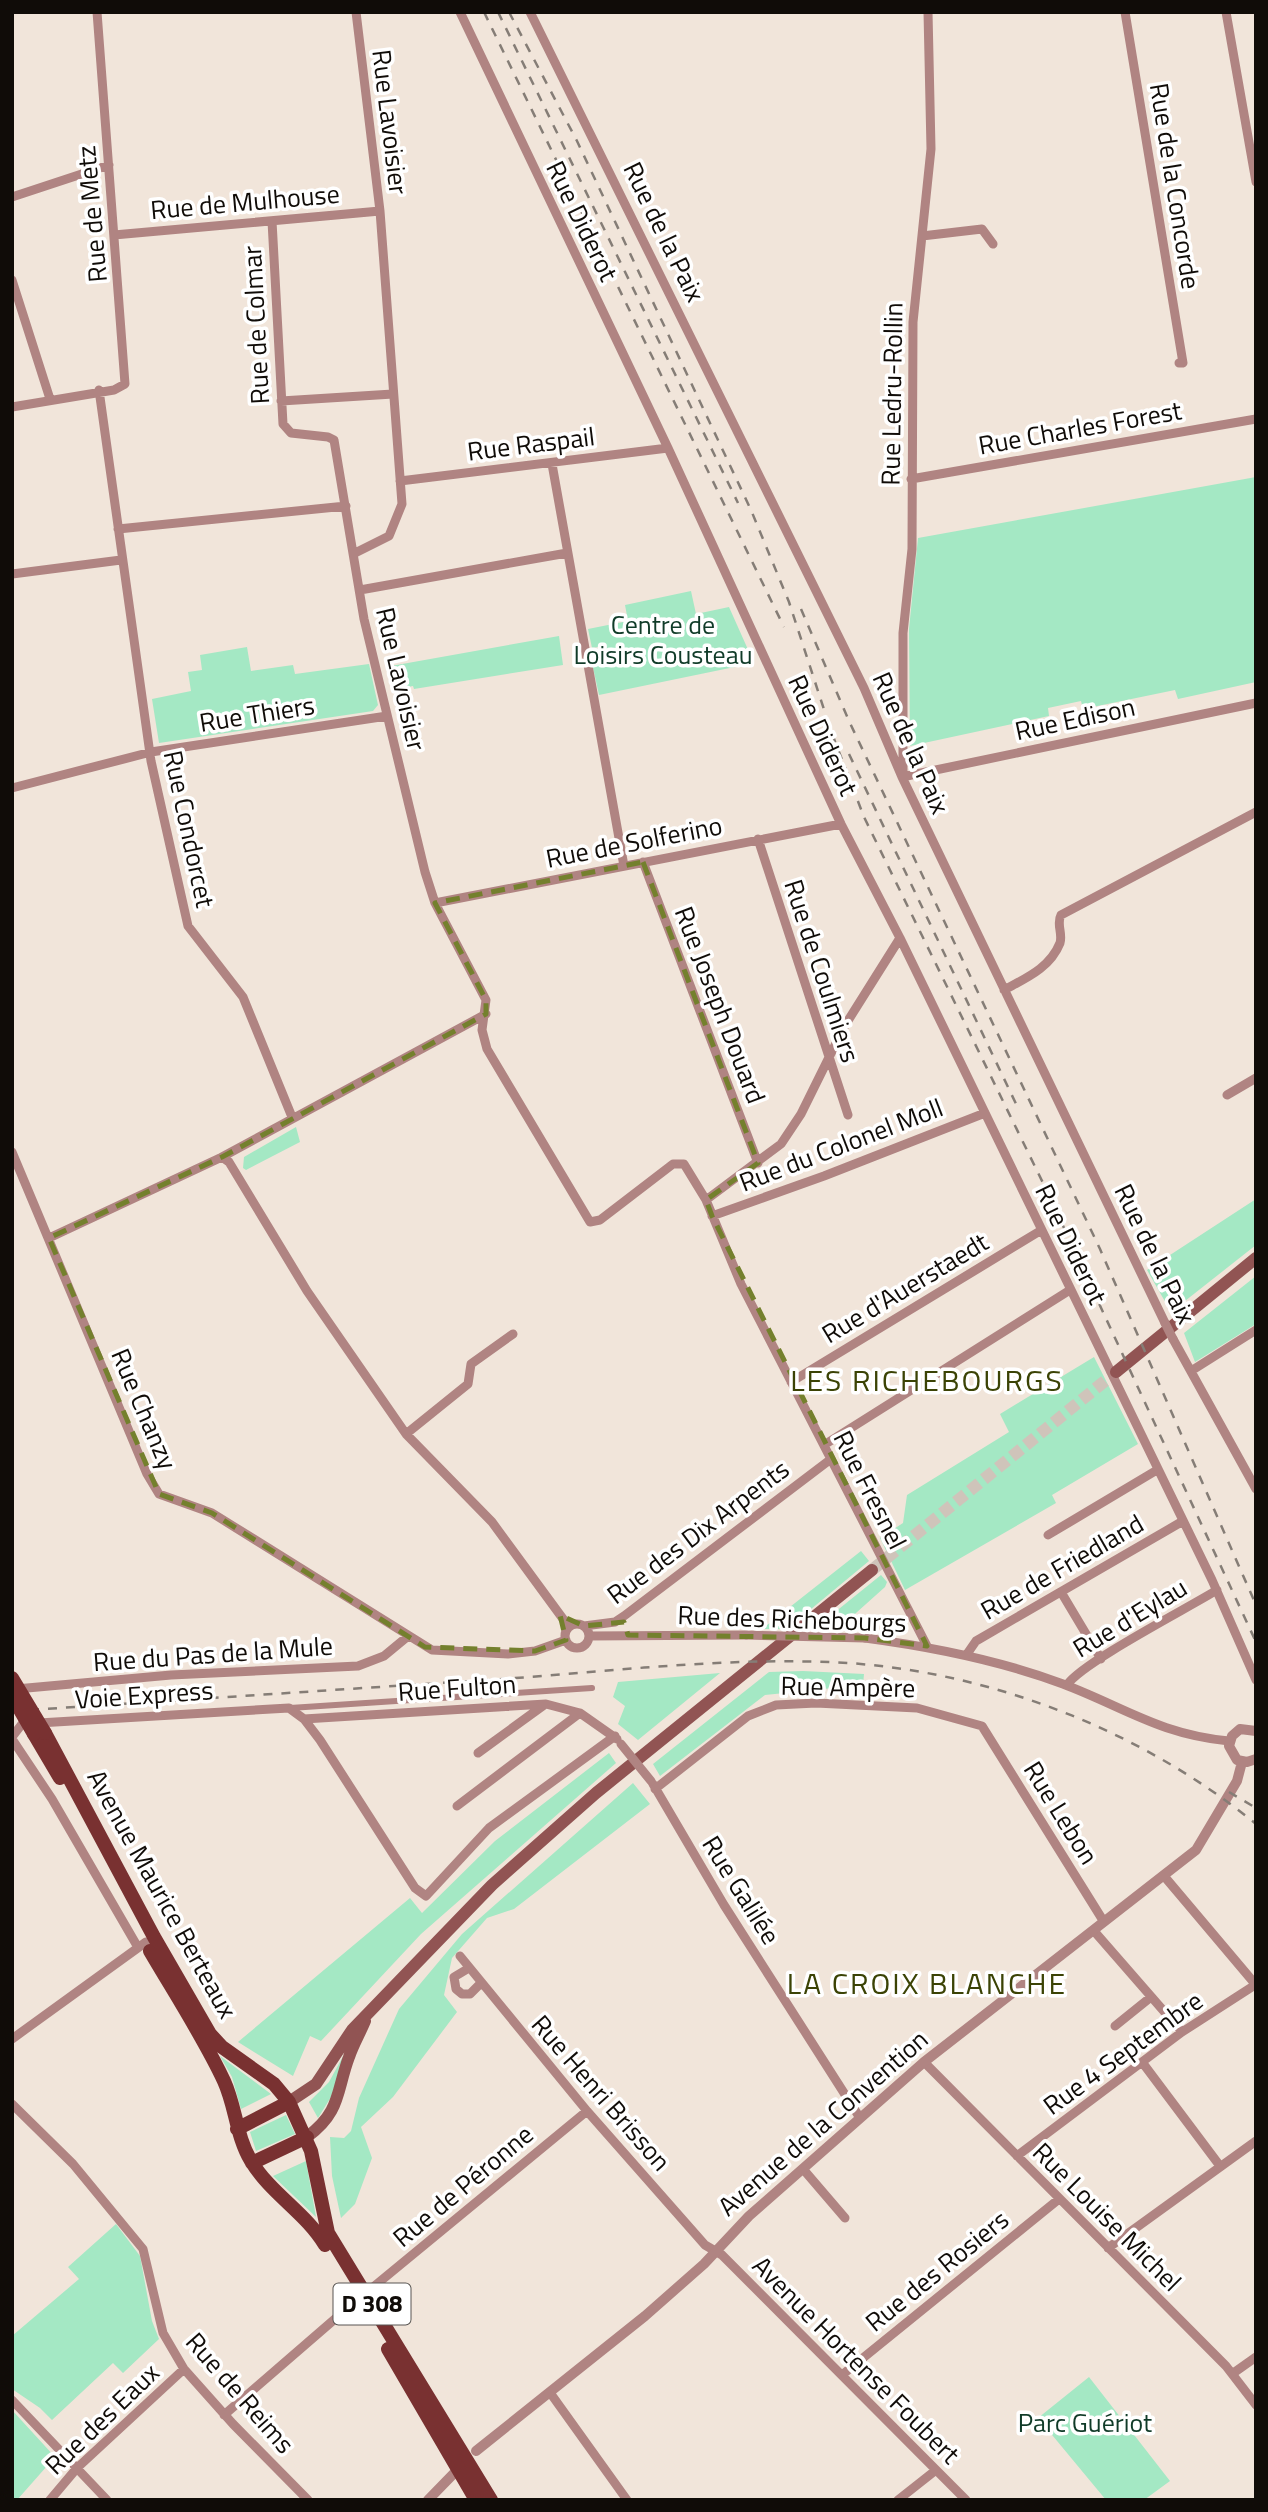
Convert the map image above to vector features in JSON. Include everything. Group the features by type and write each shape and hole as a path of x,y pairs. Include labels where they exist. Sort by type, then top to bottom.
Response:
{"main road":[{"path":"1116,1372 1256,1258"},
{"path":"237,2129 289,2102 316,2084 343,2040 492,1885 564,1821 872,1570"},
{"name":"D 308","path":"12,1678 39,1733"},
{"name":"D 308","path":"12,1696 39,1733"},
{"name":"Avenue Maurice Berteaux","path":"39,1733 87,1824 141,1943 225,2082 237,2129 252,2163 269,2185 317,2231 362,2296 491,2500"},
{"name":"Avenue Maurice Berteaux","path":"39,1733 210,2034 222,2047 275,2084 289,2102 307,2137 328,2233 362,2296"},
{"path":"252,2163 307,2137 322,2126 340,2097 348,2058 366,2017"},
{"name":"Avenue Maurice Berteaux","path":"468,2460 476,2500"}],"street":[{"name":"Rue de Metz","path":"97,12 126,373 125,384 120,388 99,390"},
{"name":"Rue Lavoisier","path":"356,12 380,211 402,504 389,536 355,553 360,590 387,716 435,903 486,1000 482,1030 487,1049 590,1222 600,1220 673,1164 684,1164"},
{"name":"Rue Diderot","path":"460,12 667,448 841,824 900,938 1040,1231 1217,1590 1256,1680"},
{"name":"Rue de la Paix","path":"530,12 864,688 902,777 1165,1323 1253,1476 1256,1489"},
{"name":"Rue Ledru-Rollin","path":"902,777 904,633 912,549 913,322 931,149 928,12"},
{"name":"Rue de la Concorde","path":"1125,12 1183,363 1180,363"},
{"path":"1226,12 1256,182"},
{"path":"12,197 109,165"},
{"name":"Rue de Mulhouse","path":"114,235 380,211"},
{"name":"Rue de Colmar","path":"272,221 281,401 285,430 334,440 355,553"},
{"path":"922,236 982,229 993,244"},
{"path":"12,280 50,399"},
{"path":"12,407 99,390"},
{"name":"Rue Condorcet","path":"99,390 121,560 156,788 188,926 243,997 292,1117"},
{"path":"281,401 393,394"},
{"name":"Rue Charles Forest","path":"911,479 1256,419"},
{"name":"Rue Raspail","path":"400,481 667,448"},
{"path":"552,464 624,866"},
{"path":"118,529 345,506"},
{"path":"360,590 567,554"},
{"path":"12,573 121,560"},
{"name":"Rue Edison","path":"902,777 1256,703"},
{"name":"Rue Thiers","path":"12,788 151,752 387,716"},
{"path":"890,749 903,750"},
{"path":"1004,990 1034,974 1051,959 1061,940 1058,920 1061,915 1256,812"},
{"name":"Rue de Solferino","path":"435,903 841,824"},
{"name":"Rue de Coulmiers","path":"758,839 848,1115"},
{"name":"Rue Joseph Douard","path":"643,862 758,1163"},
{"path":"706,1200 781,1144 801,1114 828,1057 900,938"},
{"path":"49,1238 222,1157 486,1014"},
{"path":"1227,1095 1256,1078"},
{"name":"Rue du Colonel Moll","path":"712,1216 824,1176 985,1113"},
{"name":"Rue Chanzy","path":"12,1152 147,1474 159,1494 212,1513 432,1650 508,1654 535,1651 566,1640"},
{"path":"222,1157 229,1161 307,1291 406,1433 426,1457 492,1522 569,1627 566,1640 573,1647 581,1647 589,1636 584,1626 576,1624 569,1627"},
{"name":"Rue Fresnel","path":"684,1164 706,1200 741,1284 926,1646"},
{"name":"Rue d'Auerstaedt","path":"792,1382 1040,1231"},
{"path":"824,1445 1070,1290"},
{"path":"1191,1371 1256,1330"},
{"path":"406,1433 468,1384 471,1364 513,1334"},
{"name":"Rue des Dix Arpents","path":"584,1626 618,1620 831,1459"},
{"path":"1048,1535 1157,1470"},
{"name":"Rue de Friedland","path":"967,1654 976,1641 1183,1521"},
{"name":"Rue d'Eylau","path":"1067,1685 1071,1679 1101,1659 1217,1590"},
{"path":"1060,1592 1101,1659"},
{"path":"618,1620 624,1623 628,1635"},
{"name":"Rue des Richebourgs","path":"589,1636 746,1635 865,1638 926,1646 967,1654 1067,1685 1174,1732 1230,1741"},
{"name":"Rue du Pas de la Mule","path":"12,1690 171,1675 358,1666 384,1656 407,1636"},
{"path":"287,1708 592,1688"},
{"name":"Rue Ampère","path":"653,1785 748,1716 776,1704 816,1703 917,1708 982,1726"},
{"path":"478,1753 546,1704"},
{"name":"Rue Fulton","path":"304,1718 546,1704 580,1713 614,1737"},
{"path":"287,1708 304,1718 415,1888 426,1896 489,1828 614,1737"},
{"name":"Voie Express","path":"12,1738 22,1724 287,1708"},
{"path":"457,1806 580,1713"},
{"name":"Rue Lebon","path":"982,1726 1104,1922"},
{"path":"1256,1731 1240,1729 1230,1741 1233,1756 1242,1762 1256,1759"},
{"name":"Rue Galilée","path":"614,1737 653,1785 724,1905 860,2118"},
{"name":"Avenue Maurice Berteaux","path":"12,1738 141,1943"},
{"name":"Avenue de la Convention","path":"428,2500 468,2460 650,2312 717,2250 749,2216 924,2062 1196,1850 1237,1781 1242,1762"},
{"path":"1164,1876 1256,1985"},
{"path":"1094,1931 1182,2032"},
{"path":"12,2039 141,1943"},
{"name":"Rue Henri Brisson","path":"460,1956 480,1984 587,2111 705,2245 717,2250"},
{"path":"469,1968 454,1977 456,1989 462,1994 470,1994 480,1984"},
{"name":"Rue 4 Septembre","path":"1017,2156 1182,2032 1256,1985"},
{"path":"1115,2026 1151,1997"},
{"name":"Rue Louise Michel","path":"924,2062 1232,2374 1256,2404"},
{"path":"1142,2062 1220,2166"},
{"name":"Rue de Reims","path":"12,2104 73,2164 143,2249 163,2333 184,2369 308,2500"},
{"name":"Rue de Péronne","path":"225,2415 362,2296 587,2111"},
{"path":"1108,2248 1256,2140"},
{"path":"803,2169 845,2218"},
{"name":"Rue des Rosiers","path":"842,2375 1059,2199"},
{"name":"Avenue Hortense Foubert","path":"717,2250 966,2500"},
{"path":"1232,2374 1256,2357"},
{"name":"Rue des Eaux","path":"50,2500 77,2468 184,2369"},
{"path":"551,2394 627,2500"},
{"path":"12,2400 107,2500"},
{"path":"898,2500 936,2470"}],"highlighted area":[{"path":"643,862 758,1163 706,1200 927,1646 865,1638 628,1635 624,1622 584,1626 560,1615 566,1640 535,1651 425,1647 212,1513 159,1494 49,1238 222,1157 486,1014 486,1000 435,903"}],"green space":[{"path":"1256,477 1256,682 1178,699 1175,690 1083,709 1081,701 1048,708 1049,716 910,746 909,629 918,538"},
{"name":"Centre de Loisirs Cousteau","path":"691,591 696,614 729,607 754,663 599,695 592,663 601,661 598,647 592,648 588,629 628,621 625,605"},
{"path":"559,636 563,665 414,689 413,686 396,692 391,666"},
{"path":"247,647 251,671 293,665 295,674 369,664 378,705 373,711 159,743 152,699 191,691 188,672 202,670 200,655"},
{"path":"296,1127 300,1142 246,1170 243,1168 244,1157"},
{"path":"1256,1199 1256,1245 1171,1312 1147,1270"},
{"path":"1256,1276 1256,1324 1195,1362 1184,1333"},
{"path":"1094,1357 1138,1444 1052,1495 1056,1503 905,1590 880,1538 903,1523 907,1495 1009,1432 1000,1414"},
{"path":"861,1551 869,1561 787,1629 762,1629"},
{"path":"881,1575 887,1582 885,1587 837,1630 814,1629"},
{"path":"769,1672 864,1674 863,1685 765,1695 660,1776 653,1764"},
{"path":"720,1673 638,1740 618,1724 625,1706 613,1697 618,1682"},
{"path":"609,1753 616,1763 421,1934 321,2041 310,2036 293,2076 238,2042 410,1898 422,1913 495,1841"},
{"path":"633,1783 650,1804 514,1909 487,1918 452,1958 444,1995 457,2012 393,2097 361,2127 372,2158 355,2204 341,2218 332,2176 330,2137 344,2138 351,2131 359,2098 399,2009 462,1934"},
{"path":"347,2049 331,2097 318,2118 309,2102 329,2082"},
{"path":"220,2056 271,2094 241,2109 232,2077"},
{"path":"286,2115 295,2134 256,2151 250,2132"},
{"path":"306,2161 316,2217 273,2176"},
{"path":"116,2224 140,2256 152,2321 159,2339 123,2373 113,2363 52,2420 40,2408 12,2389 12,2336 79,2279 68,2267"},
{"name":"Parc Guériot","path":"1089,2377 1170,2481 1144,2500 1106,2500 1038,2418"},
{"path":"12,2410 55,2457 17,2500 12,2500"}],"tunnel":[{"path":"872,1570 1116,1372"}],"railway":[{"path":"484,12 784,627"},
{"path":"498,12 738,503"},
{"path":"509,12 577,141 751,510 789,602 831,731 864,817 1045,1187 1256,1642"},
{"path":"801,609 849,721 1100,1249 1256,1605"},
{"path":"849,754 1018,1108"},
{"path":"12,1711 713,1663 848,1663 957,1679 1064,1712 1165,1761 1256,1824"},
{"path":"1229,1792 1256,1808"}],"district":[{"name":"LES RICHEBOURGS","path":"927,1381"},
{"name":"LA CROIX BLANCHE","path":"927,1984"}]}
